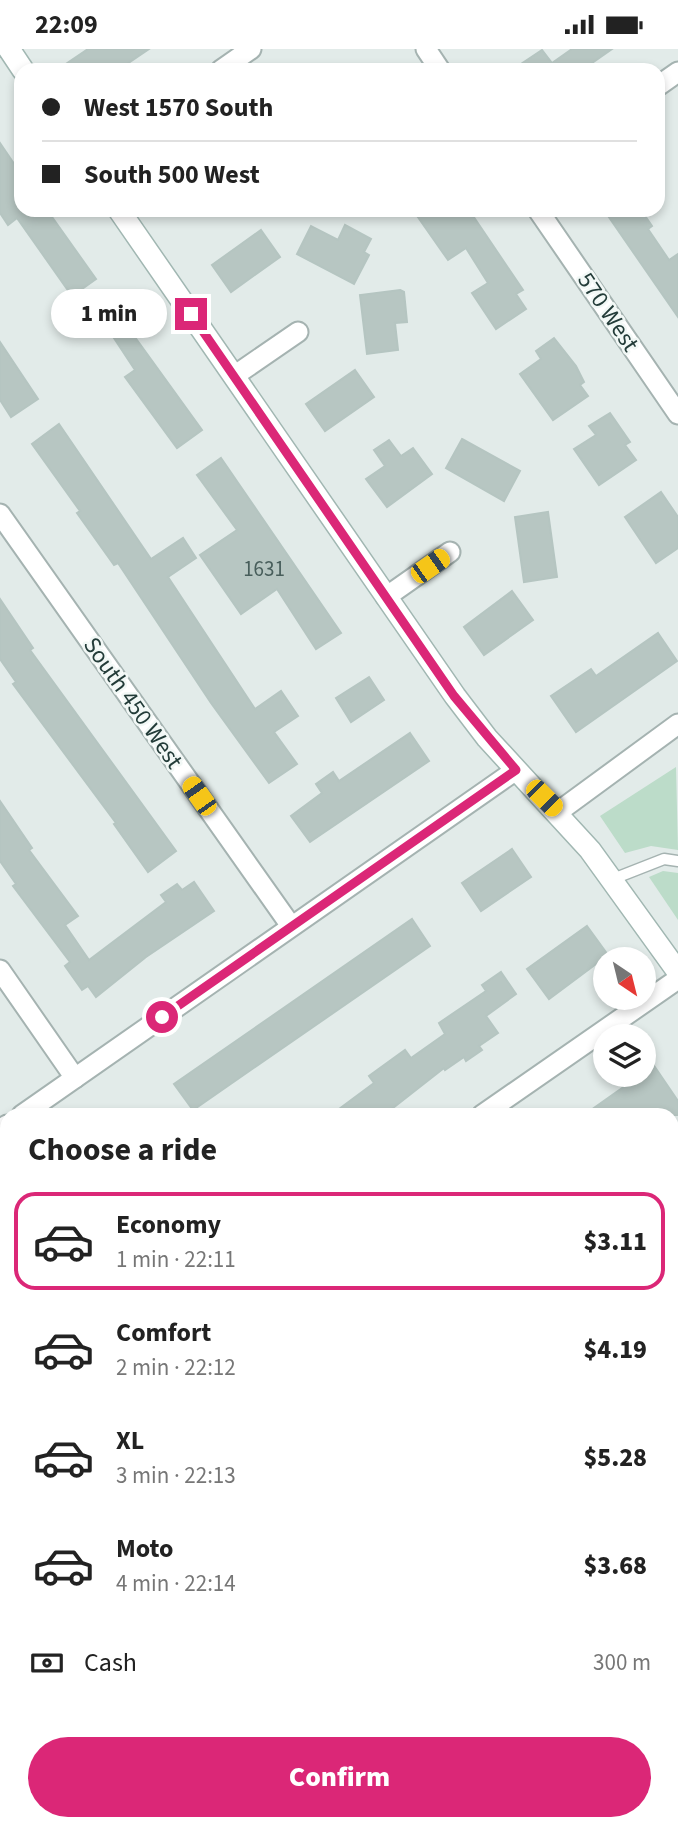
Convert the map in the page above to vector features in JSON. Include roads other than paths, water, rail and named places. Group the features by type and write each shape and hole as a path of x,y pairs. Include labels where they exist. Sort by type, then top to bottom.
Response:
{"main road":[{"path":"124,217 470,717 558,813 612,879 678,972"}],"street":[{"path":"231,63 251,49"},
{"name":"570 West","path":"543,217 678,414"},
{"path":"234,376 298,332"},
{"name":"South 450 West","path":"0,514 291,926"},
{"path":"386,597 450,552"},
{"path":"558,813 678,725"},
{"path":"32,1108 516,770"},
{"path":"0,971 75,1078"},
{"path":"492,1108 678,979"}],"lane":[{"path":"612,879 663,859 678,861"}]}
